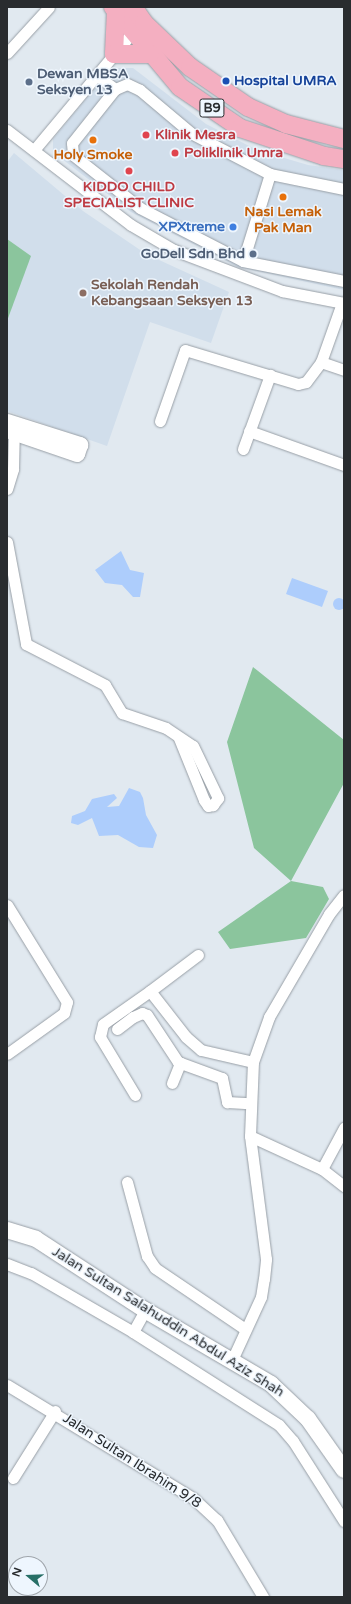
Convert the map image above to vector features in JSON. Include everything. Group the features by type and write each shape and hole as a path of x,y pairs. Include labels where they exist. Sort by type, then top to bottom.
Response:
{"main road":[{"name":"B9","path":"124,8 132,33 180,87 240,128 324,156 344,159"},
{"name":"B9","path":"124,8 190,67 248,107 292,126 344,139"},
{"path":"124,8 114,54 150,54"},
{"path":"132,33 157,36"}],"street":[{"path":"7,53 49,7"},
{"path":"34,150 132,33"},
{"path":"96,75 115,89"},
{"path":"344,189 270,174 191,133 134,87 127,84 115,89 74,138 73,154 140,208 243,261 344,281"},
{"path":"7,130 131,225 174,250 224,271 282,291 343,303 321,362 306,382 298,384 185,350 160,421"},
{"path":"243,261 270,174"},
{"path":"131,225 140,208"},
{"path":"321,362 344,370"},
{"path":"243,449 270,375"},
{"path":"7,489 13,469 10,428 80,445"},
{"path":"250,431 344,465"},
{"path":"7,542 30,649 105,685 122,713 166,728 193,746 204,764 218,798 213,805 208,806 204,800 179,738"},
{"path":"232,1360 261,1297 266,1259 250,1136 249,1103 253,1062 269,1017 329,914 344,895"},
{"path":"7,905 67,1002 64,1013 7,1054"},
{"path":"135,1095 100,1037 103,1024 150,992 198,955"},
{"path":"150,992 186,1037 201,1050 253,1062"},
{"path":"118,1029 133,1017 148,1015 180,1063 222,1078 227,1102 249,1103"},
{"path":"172,1084 180,1063"},
{"path":"322,1169 344,1128"},
{"path":"250,1136 322,1169 344,1186"},
{"path":"127,1182 147,1256 155,1268 245,1329"},
{"name":"Jalan Sultan Salahuddin Abdul Aziz Shah","path":"7,1230 36,1239 145,1310 232,1360 290,1399 344,1470"},
{"path":"7,1264 31,1273 133,1332 279,1425 293,1441 344,1521"},
{"path":"133,1332 145,1310"},
{"name":"Jalan Sultan Ibrahim 9/8","path":"7,1385 55,1411 204,1507 217,1520 263,1597"},
{"path":"13,1478 55,1411"}],"shaded area":[{"path":"111,68 133,68 206,124 257,150 308,165 344,170 344,290 238,267 131,212 53,152 53,139"},
{"name":"Sekolah Rendah Kebangsaan Seksyen 13","path":"14,153 83,211 146,254 229,292 211,343 150,322 107,446 7,411 7,162"}],"green space":[{"path":"7,239 31,256 7,321"},
{"path":"253,667 344,740 344,783 291,881 254,848 227,742"},
{"path":"291,881 323,887 329,899 306,938 230,949 218,932"}],"water":[{"path":"121,551 130,570 144,573 140,597 133,597 122,585 105,583 95,570"},
{"path":"292,578 328,591 322,607 286,594"},
{"path":"337,598 341,598 345,604 341,610 337,610 333,606 333,602"},
{"path":"129,788 140,792 143,798 146,815 157,835 153,848 139,847 118,835 99,836 92,818 78,825 71,823 72,816 85,811 92,799 114,794 117,798 107,807 119,806"}],"place":[{"name":"Hospital UMRA","path":"226,81"},
{"name":"Dewan MBSA Seksyen 13","path":"29,82"},
{"name":"Klinik Mesra","path":"146,135"},
{"name":"Holy Smoke","path":"93,140"},
{"name":"Poliklinik Umra","path":"175,153"},
{"name":"KIDDO CHILD SPECIALIST CLINIC","path":"129,171"},
{"name":"Nasi Lemak Pak Man","path":"283,197"},
{"name":"XPXtreme","path":"233,227"},
{"name":"GoDell Sdn Bhd","path":"253,254"},
{"name":"Sekolah Rendah Kebangsaan Seksyen 13","path":"83,293"}]}
